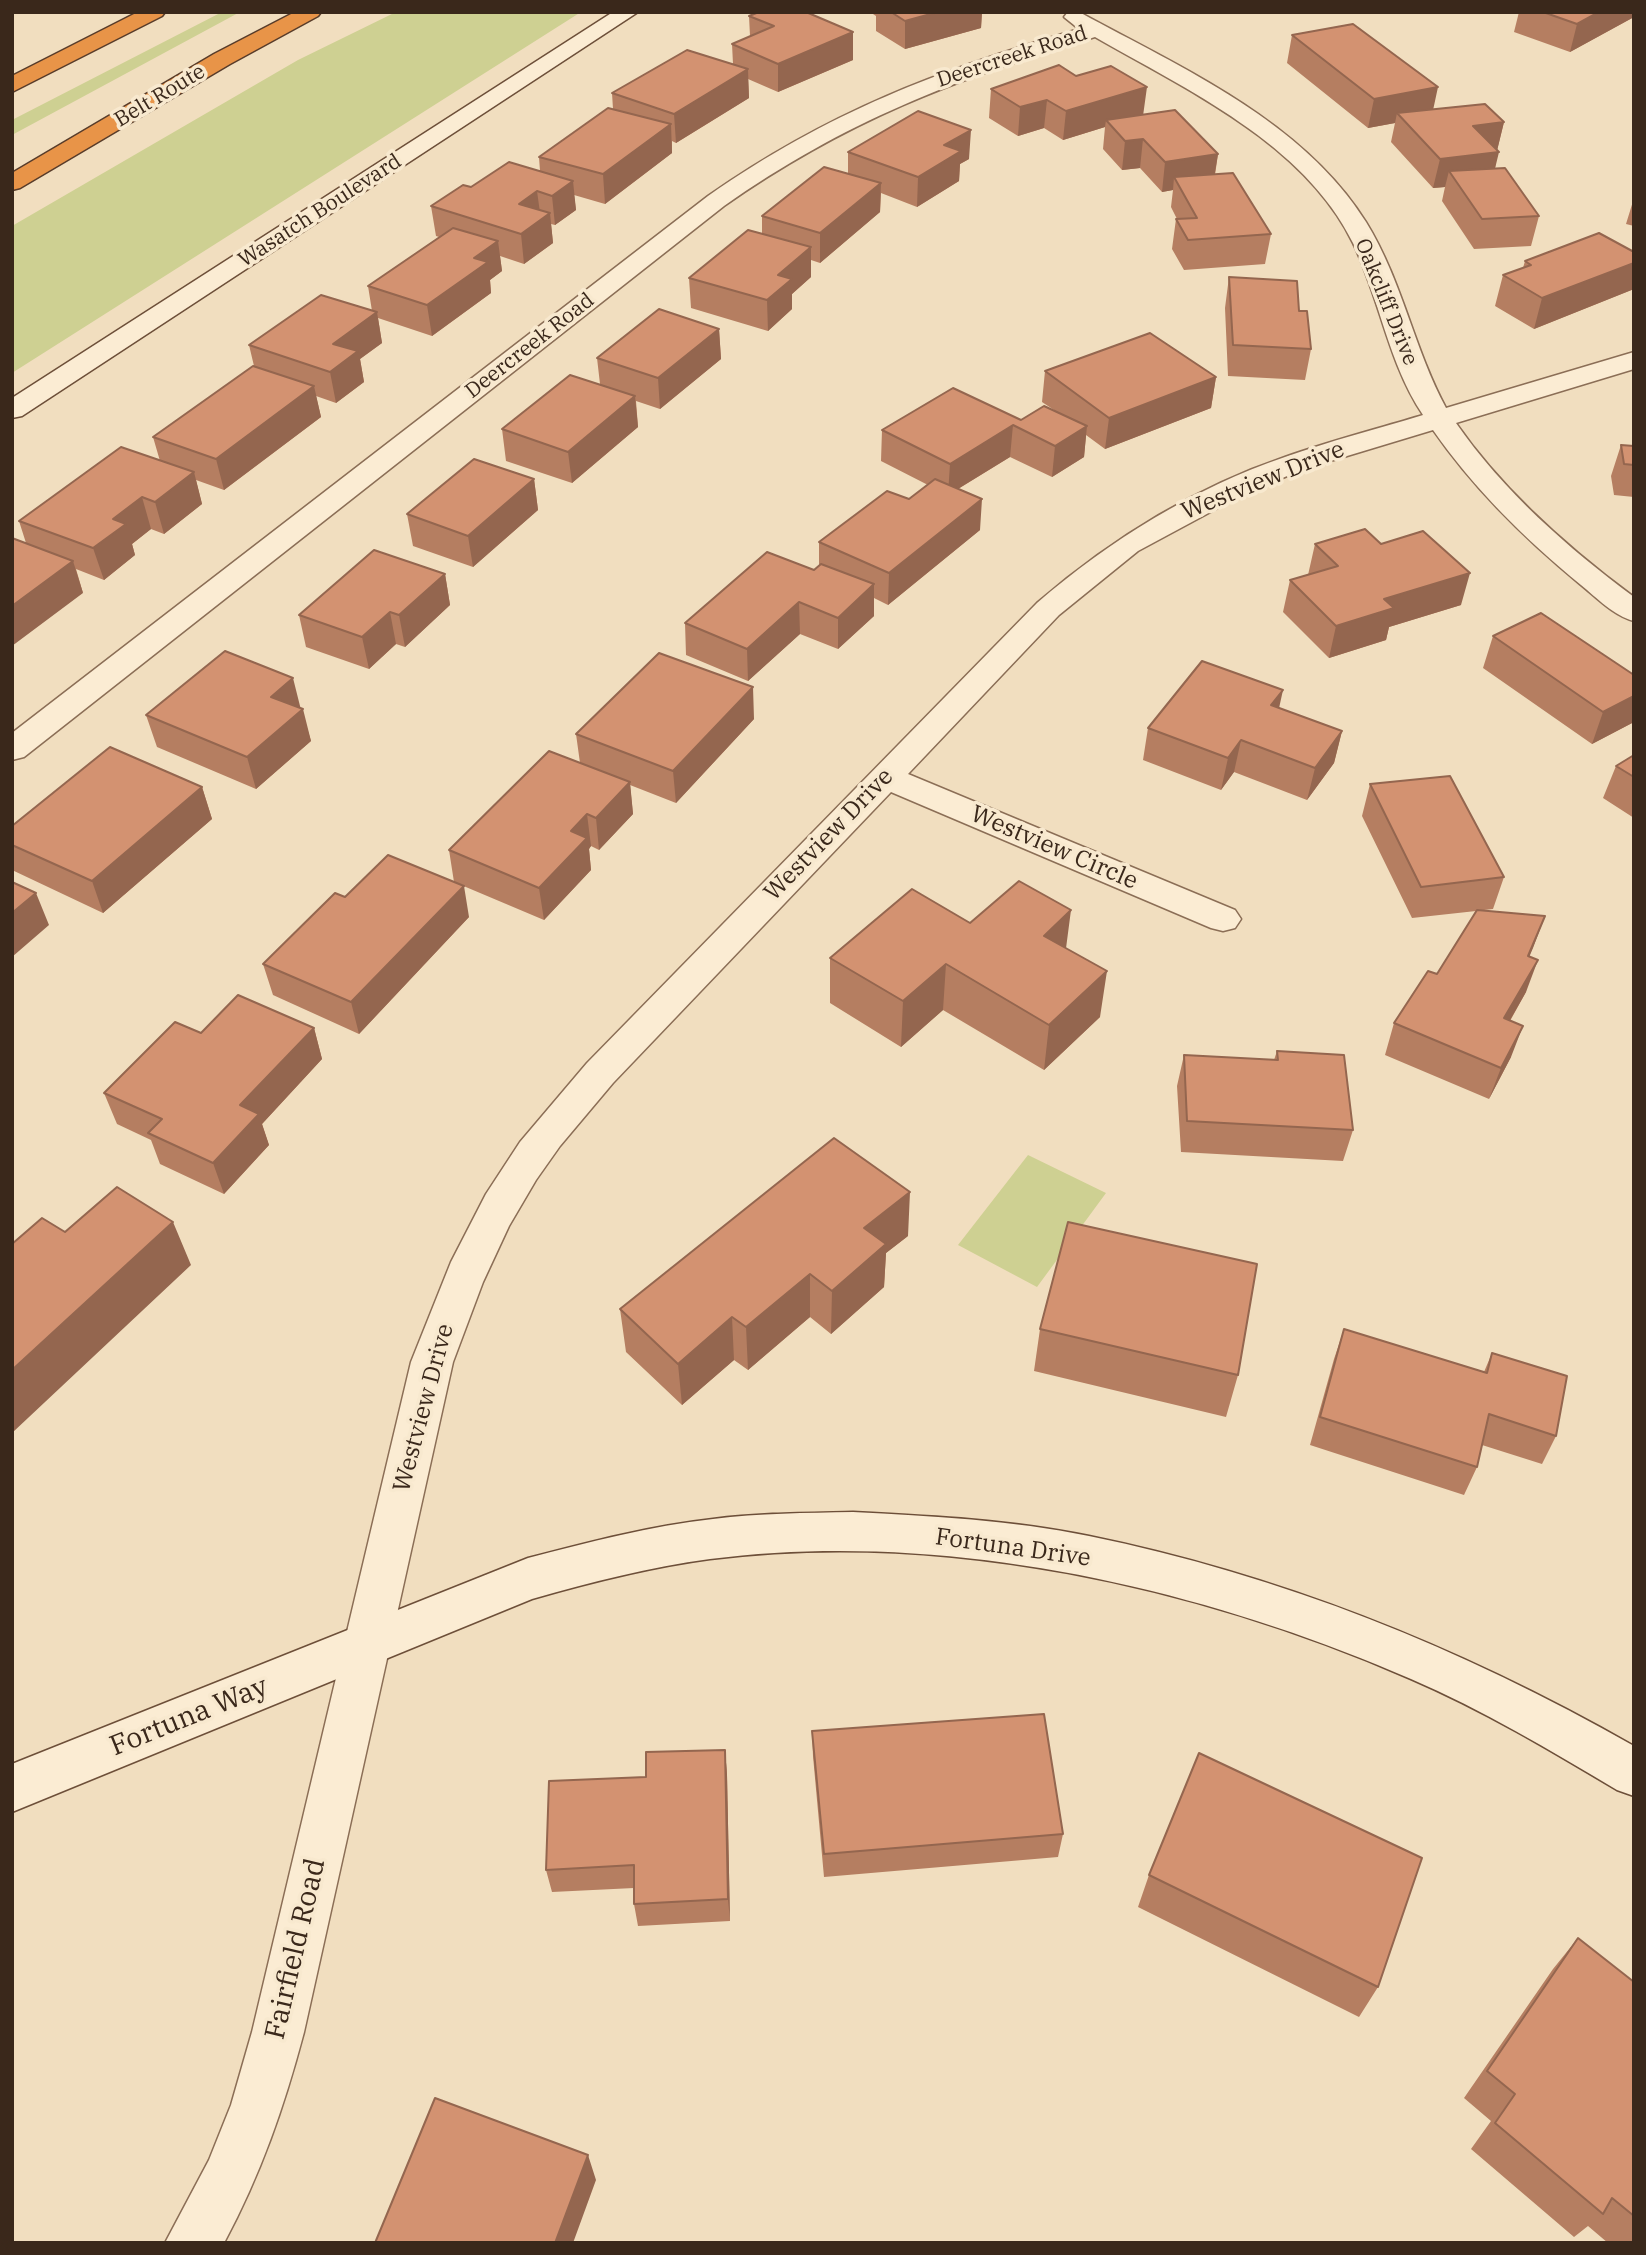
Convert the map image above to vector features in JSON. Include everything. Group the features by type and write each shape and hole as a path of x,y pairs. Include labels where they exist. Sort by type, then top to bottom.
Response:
{"highway":[{"path":"12,85 155,12"},
{"name":"Belt Route","path":"12,183 222,60 311,12"}],"street":[{"name":"Wasatch Boulevard","path":"12,410 628,12"},
{"name":"Oakcliff Drive","path":"1066,12 1252,122 1285,146 1324,182 1342,205 1373,260 1417,379 1438,417 1489,481 1527,521 1634,612"},
{"name":"Deercreek Road","path":"12,750 767,164 830,128 897,96 973,67 1097,30"},
{"name":"Westview Drive","path":"365,1644 432,1362 463,1278 501,1202 548,1134 600,1073 1048,609 1128,545 1176,516 1270,473 1438,417 1634,360"},
{"name":"Westview Circle","path":"885,777 1223,919"},
{"name":"Fortuna Drive","path":"365,1644 528,1579 667,1546 737,1536 808,1532 889,1532 972,1539 1056,1551 1149,1571 1249,1597 1342,1629 1434,1665 1519,1706 1634,1773"},
{"name":"Fortuna Way","path":"12,1788 365,1644"},
{"name":"Fairfield Road","path":"193,2243 229,2178 258,2105 278,2032 365,1644"}],"green space":[{"path":"222,12 240,12 12,135 12,120"},
{"path":"396,12 581,12 12,373 12,226 298,60"},
{"path":"1028,1155 1106,1193 1037,1287 958,1245"}],"building":[{"path":"759,12 806,12 853,32 778,64 732,44 774,26 749,16"},
{"path":"891,12 938,12 905,21"},
{"path":"1543,12 1599,12 1577,24"},
{"path":"1353,24 1438,87 1374,99 1292,35"},
{"path":"687,50 748,69 674,114 612,93"},
{"path":"1059,65 1076,76 1111,66 1147,87 1066,111 1047,100 1020,107 991,89"},
{"path":"1485,104 1504,122 1473,126 1499,152 1440,159 1397,113"},
{"path":"608,108 671,124 603,174 539,157"},
{"path":"1175,110 1218,154 1165,162 1143,139 1125,141 1106,120"},
{"path":"918,111 971,130 944,145 961,151 918,177 848,152"},
{"path":"509,162 573,181 552,196 537,191 519,204 550,213 521,234 431,206 463,185 471,187"},
{"path":"824,167 881,183 820,233 762,216"},
{"path":"1505,168 1539,216 1482,219 1449,171"},
{"path":"1233,173 1271,234 1188,240 1176,219 1197,218 1174,177"},
{"path":"453,228 498,241 474,258 488,262 427,305 368,286"},
{"path":"748,230 811,247 778,275 792,279 767,300 689,278"},
{"path":"1599,233 1634,252 1634,263 1542,298 1503,275 1531,265 1525,261"},
{"path":"1229,277 1297,281 1299,311 1307,311 1311,349 1233,345"},
{"path":"321,295 377,312 333,344 358,351 330,372 249,345"},
{"path":"659,309 719,329 658,378 597,358"},
{"path":"1150,333 1216,377 1109,418 1045,371"},
{"path":"253,366 314,386 216,459 153,437"},
{"path":"570,375 635,396 568,452 502,429"},
{"path":"953,388 1021,420 1044,406 1087,426 1055,446 1013,425 950,464 882,430"},
{"path":"1621,445 1634,446 1634,465 1624,464"},
{"path":"121,447 194,472 155,502 142,497 113,519 126,524 93,548 19,521"},
{"path":"474,459 534,479 468,536 407,514"},
{"path":"935,479 982,499 889,573 819,542 887,491 909,499"},
{"path":"1365,529 1381,544 1423,531 1470,573 1384,599 1394,608 1336,626 1290,580 1338,566 1315,544"},
{"path":"12,538 73,561 12,606"},
{"path":"374,550 445,574 399,615 390,612 362,637 299,615"},
{"path":"767,552 814,570 821,564 874,584 838,618 799,602 747,649 685,623"},
{"path":"1541,613 1634,675 1634,696 1603,712 1493,636"},
{"path":"225,651 293,678 271,697 303,709 247,757 146,715"},
{"path":"659,653 753,687 673,771 576,734"},
{"path":"1202,661 1283,690 1271,705 1342,731 1315,768 1241,740 1228,758 1148,728"},
{"path":"110,747 202,787 92,881 12,845 12,826"},
{"path":"549,751 630,782 596,818 587,814 571,831 587,838 539,888 449,850"},
{"path":"1634,755 1634,777 1616,766"},
{"path":"1450,776 1504,877 1421,887 1370,784"},
{"path":"388,855 464,886 351,1002 263,964 335,893 345,897"},
{"path":"1019,881 1071,910 1044,936 1107,971 1049,1025 946,964 903,1001 830,958 912,889 970,923"},
{"path":"12,882 36,893 12,913"},
{"path":"1477,910 1545,916 1528,956 1538,960 1504,1018 1523,1026 1501,1068 1394,1023 1428,971 1437,974"},
{"path":"238,995 314,1028 240,1105 259,1114 213,1163 148,1133 162,1119 104,1093 175,1022 201,1033"},
{"path":"1277,1051 1344,1055 1353,1130 1187,1121 1184,1055 1278,1060"},
{"path":"834,1138 910,1192 864,1228 886,1244 832,1291 810,1274 746,1327 732,1317 678,1364 620,1309"},
{"path":"117,1187 173,1222 12,1370 12,1244 42,1218 65,1232"},
{"path":"1068,1222 1257,1264 1238,1375 1040,1329"},
{"path":"1344,1329 1487,1373 1492,1353 1567,1376 1556,1436 1489,1414 1477,1467 1320,1417"},
{"path":"1044,1714 1063,1834 824,1854 812,1731"},
{"path":"725,1750 728,1899 634,1904 634,1865 546,1870 549,1781 646,1777 646,1752"},
{"path":"1199,1753 1422,1858 1378,1987 1149,1875"},
{"path":"1578,1938 1634,1982 1634,2216 1612,2198 1603,2214 1495,2123 1515,2094 1487,2071"},
{"path":"435,2098 588,2155 555,2243 375,2243"}]}
